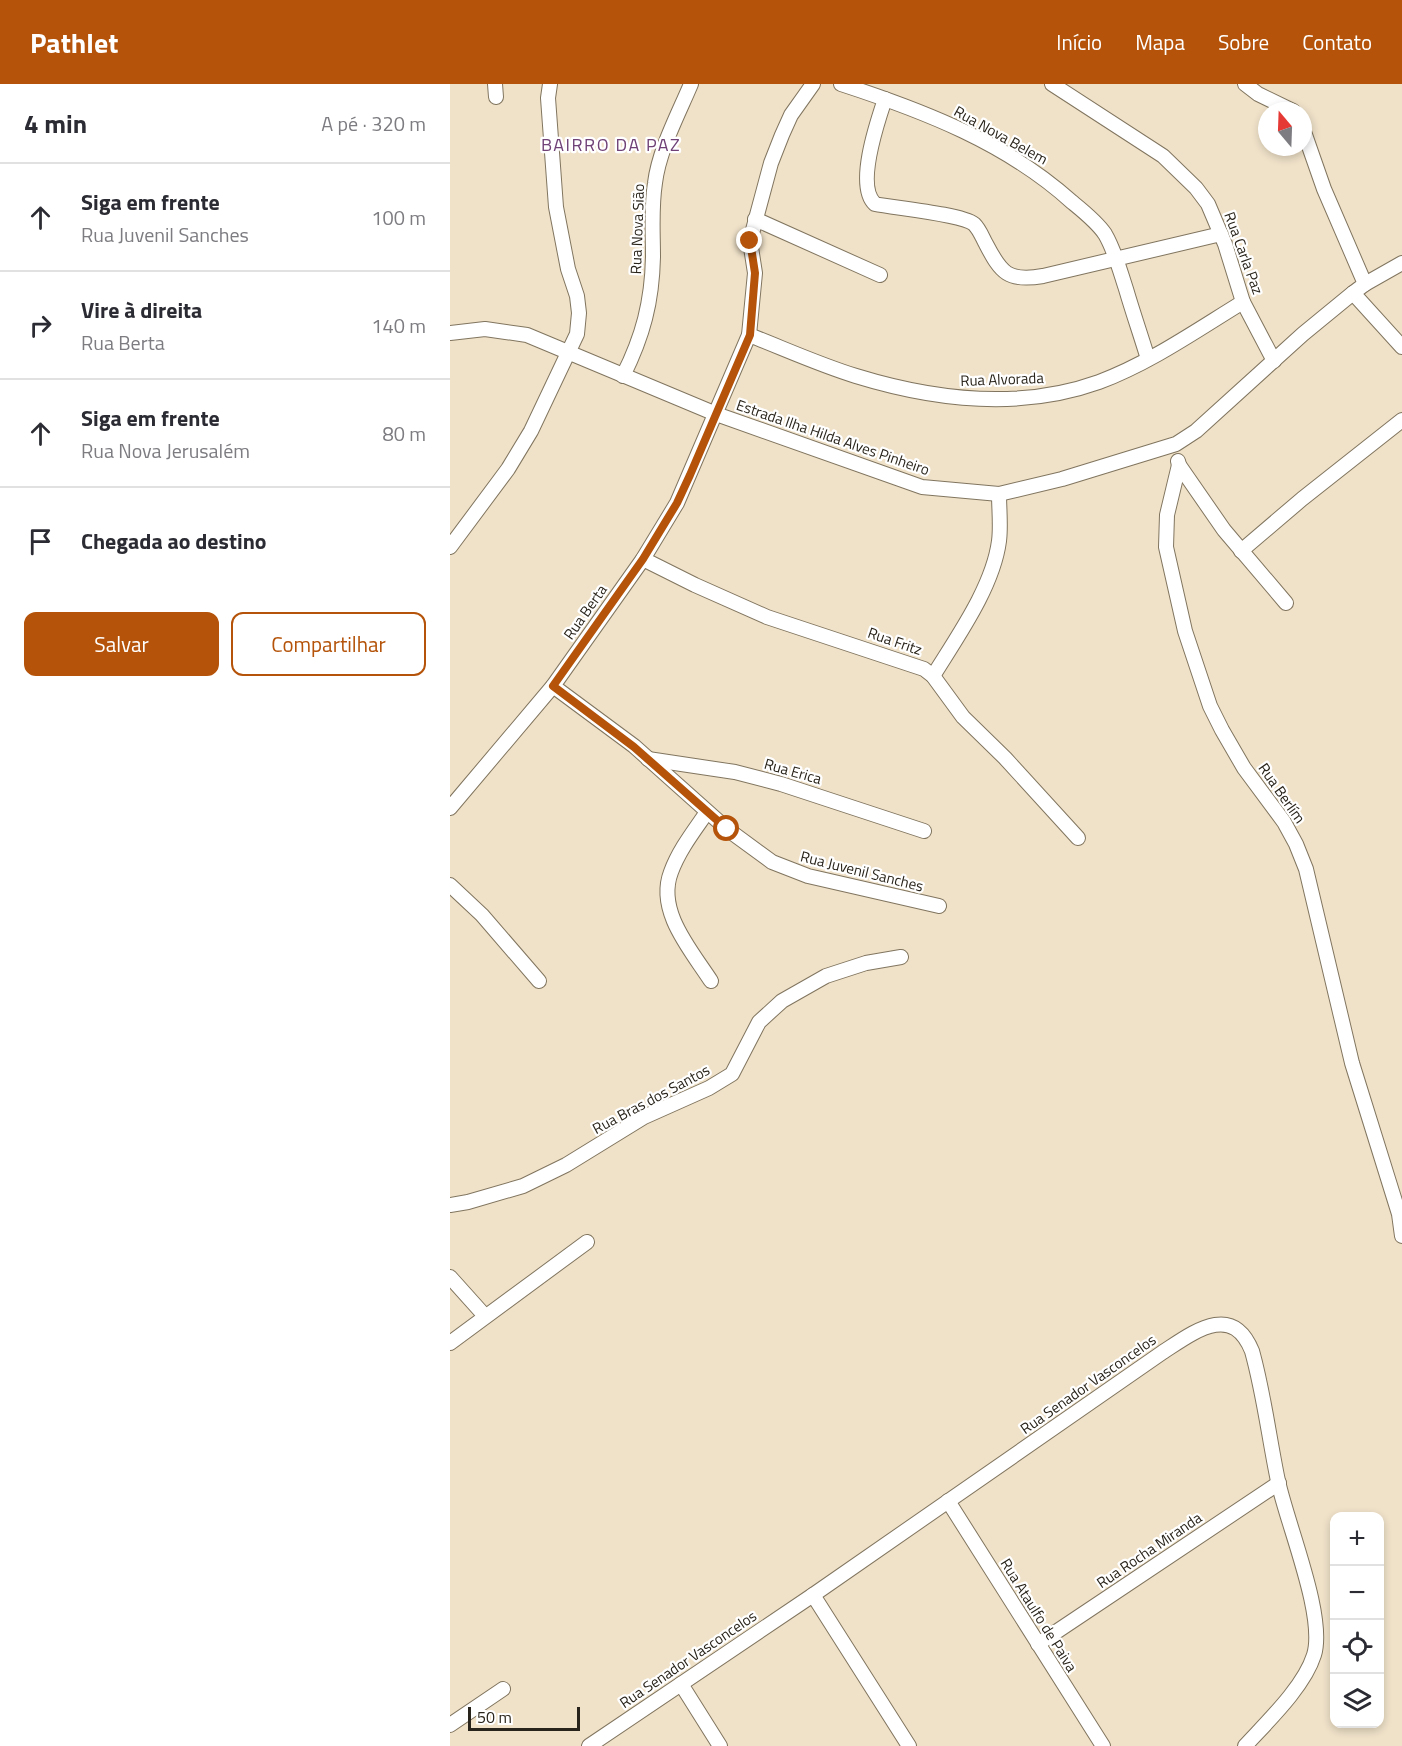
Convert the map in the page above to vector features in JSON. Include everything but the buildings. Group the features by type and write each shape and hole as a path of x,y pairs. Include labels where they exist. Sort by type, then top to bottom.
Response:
{"street":[{"path":"450,547 508,469 531,431 577,334 579,313 577,297 568,269 556,207 549,110 550,84"},
{"name":"Rua Nova Sião","path":"623,376 637,349 646,322 653,257 652,212 655,181 691,84"},
{"name":"Rua Berta","path":"450,808 553,686 643,559 677,503 750,335 755,273 750,241 755,219 771,163 782,135 791,116 813,84"},
{"name":"Rua Nova Belem","path":"842,84 961,130 1022,162 1048,180 1104,233 1117,260 1148,359"},
{"name":"Rua Carla Paz","path":"1052,84 1169,160 1197,188 1208,204 1221,234 1243,302 1274,361"},
{"path":"1245,84 1274,102"},
{"path":"885,99 876,126 867,175 867,189 871,200 875,204 950,216 973,224 980,231 997,264 1010,276 1028,279 1221,234"},
{"path":"1312,155 1324,189 1365,284"},
{"path":"755,219 880,275"},
{"name":"Estrada Ilha Hilda Alves Pinheiro","path":"450,333 485,329 527,335 716,414 922,487 999,494 1062,479 1176,444 1196,431 1303,334 1353,293 1402,263"},
{"path":"1353,293 1402,347"},
{"name":"Rua Alvorada","path":"750,335 855,376 952,397 1031,398 1070,391 1100,381 1148,359 1243,302"},
{"path":"1240,551 1402,420"},
{"path":"1176,444 1179,465 1240,551 1286,603"},
{"name":"Rua Berlím","path":"1179,465 1167,515 1166,548 1185,631 1200,677 1222,730 1244,768 1284,822 1306,869 1352,1063 1401,1215 1402,1236"},
{"path":"933,676 963,626 992,568 999,542 999,494"},
{"name":"Rua Fritz","path":"643,559 695,585 767,616 924,669 933,676 963,717 1005,758 1078,838"},
{"name":"Rua Juvenil Sanches","path":"553,686 648,759 746,844 781,867 808,876 939,906"},
{"name":"Rua Erica","path":"648,759 735,772 781,784 924,831"},
{"path":"707,812 676,860 668,879 667,890 675,926 711,981"},
{"path":"450,885 482,915 539,981"},
{"name":"Rua Bras dos Santos","path":"450,1205 523,1186 566,1166 644,1117 709,1088 732,1074 759,1022 782,1001 826,976 866,963 901,957"},
{"path":"450,1343 587,1242"},
{"path":"450,1277 484,1316"},
{"name":"Rua Senador Vasconcelos","path":"589,1746 813,1595 1163,1352 1193,1334 1214,1325 1232,1325 1248,1339 1252,1351 1279,1483 1313,1609 1316,1644 1310,1665 1298,1684 1280,1708 1245,1746"},
{"name":"Rua Rocha Miranda","path":"1038,1644 1279,1483"},
{"name":"Rua Ataulfo de Paiva","path":"948,1501 1103,1746"},
{"path":"813,1595 909,1746"},
{"path":"681,1684 720,1746"},
{"path":"450,1725 503,1689"}],"district":[{"name":"BAIRRO DA PAZ","path":"611,144"}],"route":[{"path":"727,829 634,747 553,686 643,559 677,503 690,475 750,335 755,273 750,241"}]}
